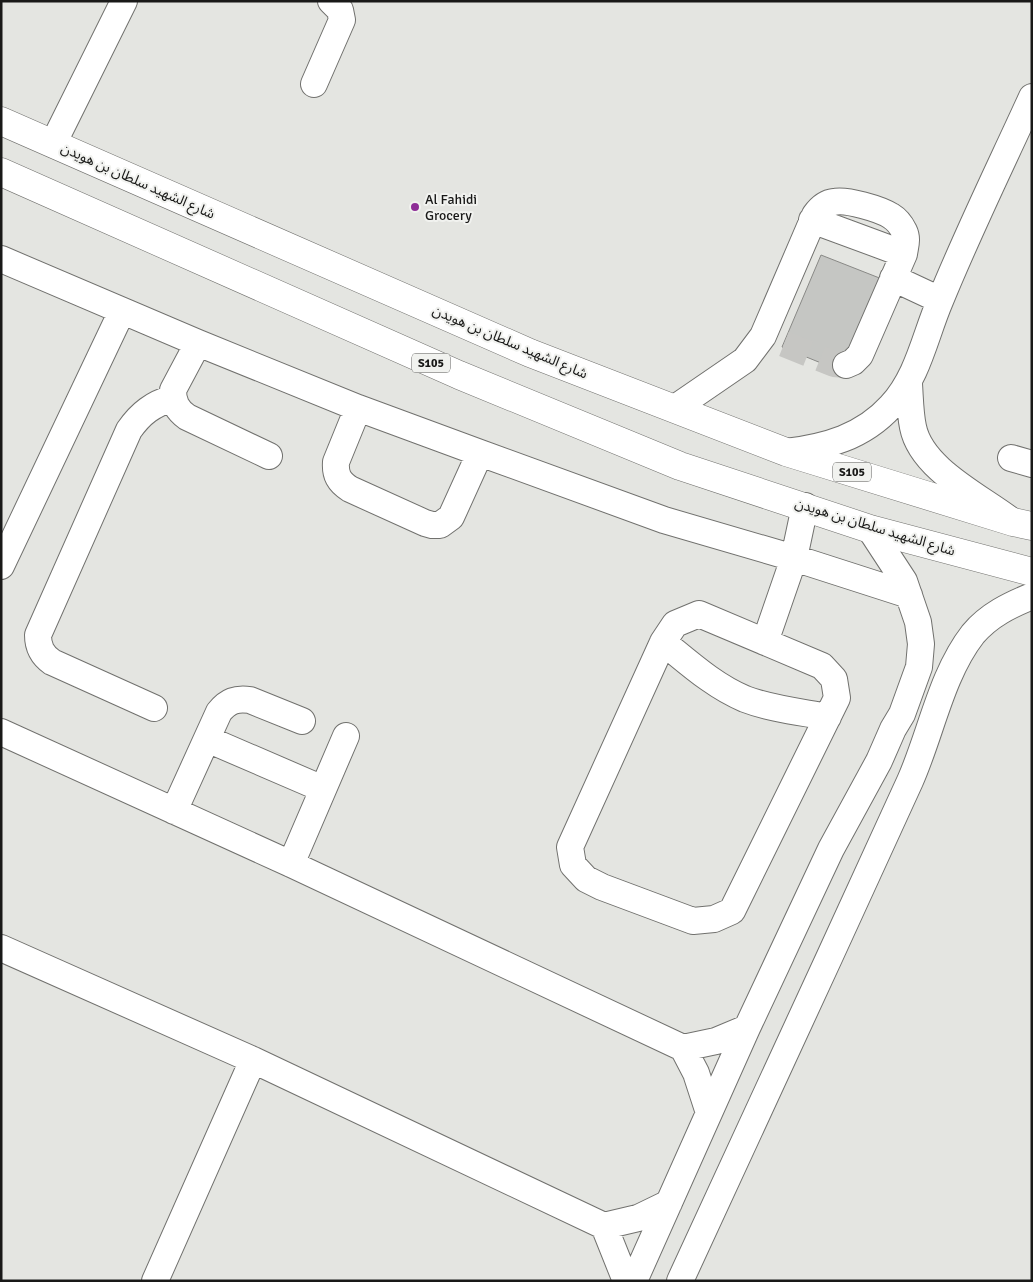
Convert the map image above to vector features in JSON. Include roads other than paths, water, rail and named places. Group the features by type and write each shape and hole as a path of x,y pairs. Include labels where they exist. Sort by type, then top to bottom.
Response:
{"highway":[{"name":"شارع الشهيد سلطان بن هويدن","path":"1,121 530,353 786,452 1022,524"},
{"name":"شارع الشهيد سلطان بن هويدن","path":"1,172 442,367 680,466 870,529 1032,572"}],"street":[{"path":"53,144 124,1"},
{"path":"314,84 342,20 340,10 331,1"},
{"path":"786,452 815,449 843,440 876,420 890,407 909,384 940,300 1032,97"},
{"path":"675,408 774,340 812,220 904,254 860,355 853,362 846,365"},
{"path":"1,259 198,343 358,408 664,520 794,558 909,595"},
{"path":"893,278 940,300"},
{"path":"1,566 122,311"},
{"path":"198,343 173,390 176,406 187,418 269,456"},
{"path":"909,384 913,427 920,447 933,464 956,482 1022,524"},
{"path":"154,708 52,662 40,651 38,635 129,430 137,418 147,409 173,398"},
{"path":"358,408 336,462 335,470 338,478 343,485 350,489 426,523 440,525 451,517 480,453"},
{"path":"765,642 794,558 805,506"},
{"path":"634,1281 747,1028 831,849 902,714 919,667 921,644 918,622 909,595 904,581 870,529"},
{"path":"680,1281 910,779 944,688 962,652 973,634 990,617 1011,604 1032,596"},
{"path":"699,614 822,666 834,679 837,698 732,911 714,919 693,921 594,883 586,879 574,865 570,847 663,642 675,624 699,614"},
{"path":"663,642 709,679 745,699 778,708 828,717"},
{"path":"174,811 219,712 225,705 233,700 250,700 302,721"},
{"path":"1,732 291,864 683,1048 716,1041 747,1028"},
{"path":"291,864 346,736"},
{"path":"207,739 324,789"},
{"path":"870,865 891,798 891,787 884,780 872,774"},
{"path":"1,948 253,1060 604,1226 638,1218 669,1203"},
{"path":"683,1048 698,1080 709,1113"},
{"path":"155,1281 253,1060"},
{"path":"604,1226 626,1281"}],"tunnel":[{"path":"784,344 834,364 846,365"}],"place":[{"name":"Al Fahidi Grocery","path":"415,207"}]}
